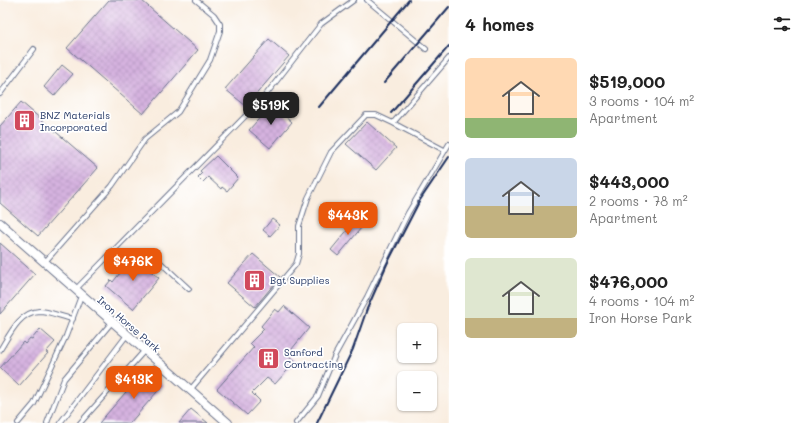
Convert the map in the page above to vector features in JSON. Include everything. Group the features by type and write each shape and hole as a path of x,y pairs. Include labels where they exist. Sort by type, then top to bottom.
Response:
{"street":[{"name":"Iron Horse Park","path":"0,223 228,423"}],"lane":[{"path":"44,263 112,186 145,139 178,112 210,60 220,31 220,24 214,15 196,0"},
{"path":"75,290 264,97 321,24 354,0"},
{"path":"367,0 426,49"},
{"path":"0,94 34,49"},
{"path":"393,123 449,58"},
{"path":"190,390 296,264 301,217 308,198 331,152 366,114 376,115 444,150"},
{"path":"296,423 318,396 335,355 367,297 408,213 444,150 449,144"},
{"path":"161,263 190,289"},
{"path":"18,423 34,404 82,296"},
{"path":"0,350 16,324 31,313 39,311 73,319"},
{"path":"47,423 64,379 112,322"},
{"path":"60,423 127,335"},
{"path":"80,423 145,350"}],"building":[{"path":"109,0 141,0 198,50 143,114 67,48"},
{"path":"269,39 289,56 246,106 225,89"},
{"path":"62,65 73,74 54,96 44,87"},
{"path":"21,102 98,168 38,236 0,203 0,126"},
{"path":"272,104 292,122 270,148 249,130"},
{"path":"367,122 396,148 376,170 346,144"},
{"path":"216,156 238,178 227,191 222,187 221,189 208,177 203,182 198,177 202,173 200,171"},
{"path":"359,216 366,222 338,256 331,250"},
{"path":"272,219 280,225 270,236 263,230"},
{"path":"0,243 35,274 0,314"},
{"name":"Bgt Supplies","path":"253,254 280,277 255,307 227,283"},
{"path":"132,255 159,278 133,309 106,286 111,280 113,282 124,268 122,266"},
{"name":"Sanford Contracting","path":"284,306 309,328 287,355 296,361 275,384 267,378 252,393 260,401 247,415 217,389 254,347 250,343 264,329 261,326 275,309 279,312"},
{"path":"40,329 55,342 46,352 48,353 19,386 0,368 23,342 25,344 30,338 32,339"},
{"path":"145,370 163,385 130,423 99,423"},
{"path":"191,409 208,423 179,423"}],"railway":[{"path":"319,107 409,0"},
{"path":"384,83 449,7"},
{"path":"391,113 449,46"},
{"path":"317,423 353,349 367,309 387,264 420,200 449,157"}],"place":[{"name":"BNZ Materials Incorporated","path":"24,121"},
{"name":"Bgt Supplies","path":"254,280"},
{"name":"Sanford Contracting","path":"268,358"}]}
